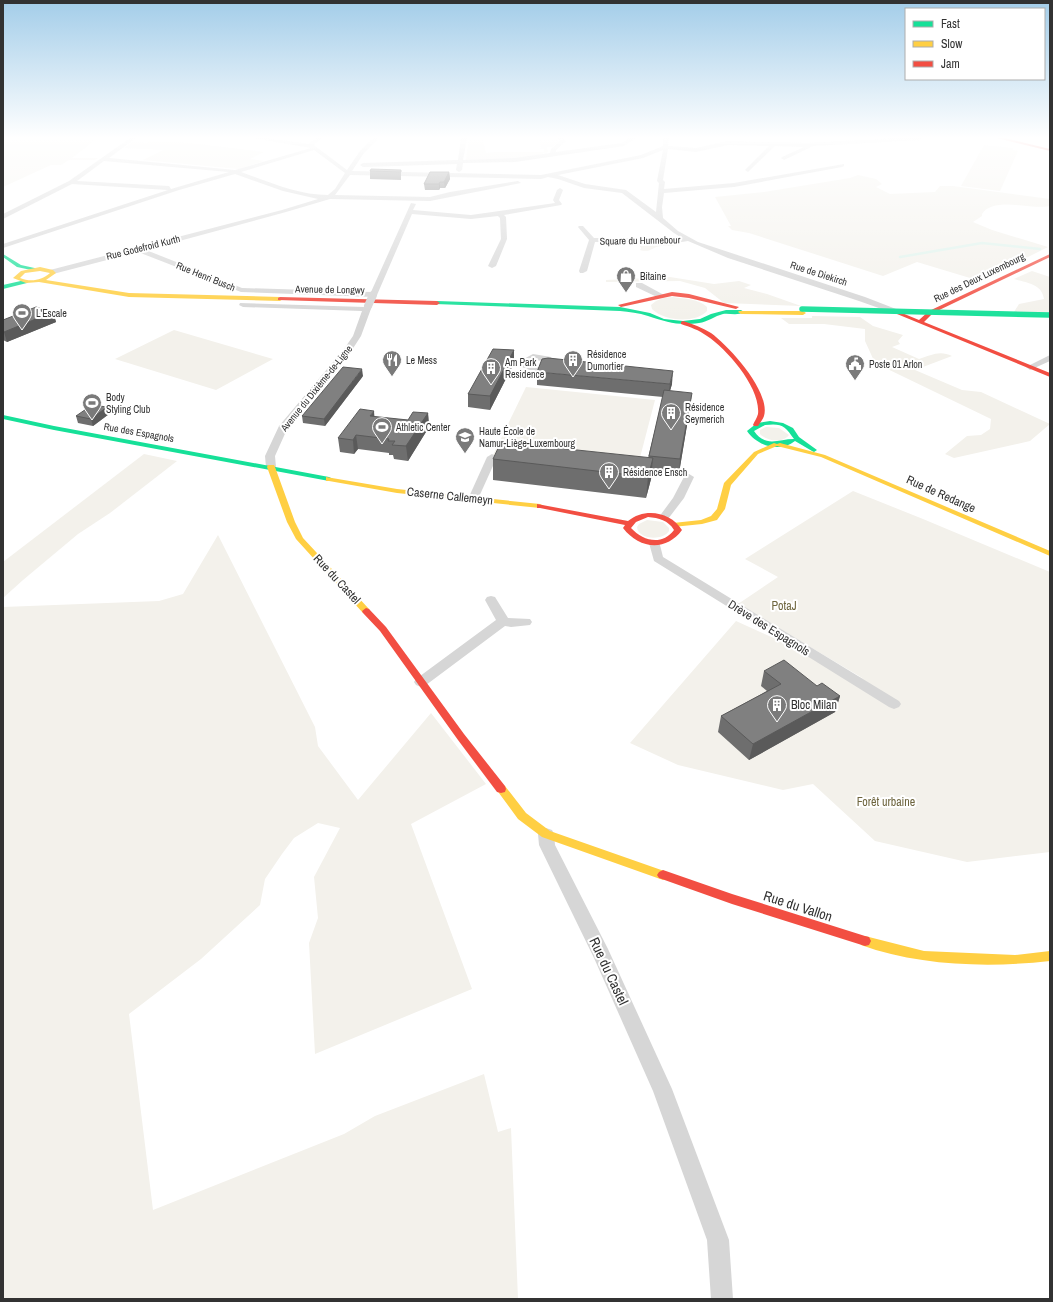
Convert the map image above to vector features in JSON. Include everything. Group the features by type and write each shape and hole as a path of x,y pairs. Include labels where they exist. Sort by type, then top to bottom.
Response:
{"main road":[{"path":"3,255 19,266 36,269"},
{"name":"Rue des Deux Luxembourg","path":"920,322 931,312 1050,255"},
{"path":"3,261 16,270 18,276 25,282"},
{"path":"3,286 18,276 36,269"},
{"name":"Avenue de Longwy","path":"36,269 102,286 174,296"},
{"path":"3,286 38,281 50,272"},
{"name":"Avenue de Longwy","path":"38,281 129,295 486,304"},
{"path":"486,304 622,305 646,301 660,295 677,294 694,296 711,302 735,307 803,311 1050,319"},
{"path":"646,301 643,305 644,310 648,314"},
{"path":"710,335 706,327 715,311 711,302"},
{"path":"486,304 620,309 648,314 663,320 683,323 698,328 710,335 722,345 748,375 760,404 762,417 750,431 751,435 755,439 756,453"},
{"path":"683,323 736,312 803,311 1050,315"},
{"path":"900,314 931,312"},
{"name":"Rue de Diekirch","path":"900,314 1050,375"},
{"path":"760,404 771,417 783,425"},
{"name":"Rue des Espagnols","path":"3,417 54,428 271,467"},
{"path":"756,425 769,423 783,425"},
{"name":"Rue de Redange","path":"783,425 791,430 795,436 823,456"},
{"path":"676,525 709,520 718,516 722,507 723,491 756,453 777,444 790,442 795,436"},
{"name":"Rue de Redange","path":"755,439 764,443 777,444 823,456 1050,554"},
{"name":"Caserne Callemeyn","path":"271,467 397,491 550,507 629,523"},
{"name":"Rue du Castel","path":"271,467 291,522 300,539 383,629 461,737 522,816 546,834"},
{"path":"648,515 664,517 672,520 676,525 678,530 676,535 664,542 655,543 636,539 630,534 627,528 629,523 640,516 648,515"},
{"name":"Rue du Vallon","path":"546,834 732,899 851,938 924,956 1016,960 1050,956"}],"street":[{"path":"3,217 38,199"},
{"path":"3,246 147,199"},
{"name":"Rue Godefroid Kurth","path":"50,272 291,209 324,199"},
{"path":"405,199 420,199"},
{"name":"Avenue du Dixième-de-Ligne","path":"271,467 270,456 281,431 347,351 357,336 373,294 415,199"},
{"path":"409,212 471,217 559,204 556,199"},
{"name":"Rue de Diekirch","path":"635,199 666,224 688,239 731,256 824,286 900,314"},
{"path":"660,199 660,218"},
{"path":"646,207 659,207"},
{"path":"492,266 504,239 503,217 499,214"},
{"name":"Square du Hunnebour","path":"576,225 592,240 675,241 688,239"},
{"name":"Square du Hunnebour","path":"583,270 592,240"},
{"name":"Rue Henri Busch","path":"138,249 241,290 373,294"},
{"path":"639,285 660,295"},
{"name":"Rue Henri Busch","path":"243,305 368,308"},
{"path":"1030,366 1050,358"},
{"path":"473,499 492,457"},
{"path":"664,517 675,505 685,488 689,477"},
{"name":"Drève des Espagnols","path":"655,543 658,558 894,704"},
{"path":"491,600 503,621 511,623 526,622"},
{"path":"421,682 503,621"},
{"name":"Rue du Castel","path":"546,834 547,845 602,955 662,1089 718,1240 722,1299"}],"green space":[{"path":"716,199 1050,199 1050,206 1043,207 1014,205 995,206 987,209 982,216 973,222 992,230 1048,247 980,281 917,262 883,276 749,233 732,230 728,226 731,226"},
{"path":"638,243 679,243 673,246 658,247 647,251 640,250 641,248"},
{"path":"1032,271 1050,277 1050,313 1014,312 1019,304 1044,299 1043,294 1037,287 1014,279"},
{"path":"670,277 714,284 739,281 751,285 744,288 767,294 801,306 724,303 705,288 680,281 606,282 606,280"},
{"path":"673,297 691,299 699,302 707,307 707,311 695,318 680,319 664,316 652,309 651,305 656,301 663,298"},
{"path":"812,316 860,317 873,326 903,335 898,341 900,344 892,347 919,359 939,353 948,354 952,356 915,370 962,390 981,392 1050,424 1030,441 954,458 945,454 967,436 981,435 990,429 991,419 875,363 865,341 865,329 824,324 789,324 781,318 812,318"},
{"path":"174,330 273,359 216,390 115,359"},
{"path":"526,387 655,400 636,473 492,457"},
{"path":"766,427 779,428 789,435 782,440 770,440 760,434 760,430"},
{"path":"144,454 177,461 110,513 78,534 3,598 3,562"},
{"path":"853,491 1050,572 1050,852 967,862 875,841 813,784 783,790 678,765 630,743 736,621 864,679 738,604 778,577 745,559"},
{"path":"647,520 663,522 669,528 669,531 657,538 642,535 638,531 637,527 639,524"},
{"path":"218,535 315,727 318,746 358,800 431,713 486,784 411,824 472,989 315,1054 309,943 318,918 314,877 340,828 318,823 294,838 265,879 260,905 201,959 129,1014 153,1210 344,1134 375,1116 484,1074 498,1132 511,1128 518,1299 3,1299 3,607 159,601 183,594"}],"building":[{"path":"36,307 53,312 3,332 3,320"},
{"path":"493,349 514,350 490,396 468,394"},
{"path":"548,358 673,371 670,384 537,372 542,359"},
{"path":"343,367 362,369 324,419 302,416"},
{"name":"Résidence Seymerich","path":"664,390 692,393 680,459 649,456"},
{"path":"92,405 107,407 91,419 76,416"},
{"path":"360,409 374,411 370,416 408,420 413,412 428,413 406,446 392,445 395,441 388,441 389,439 356,435 353,440 338,438"},
{"path":"501,442 653,458 648,477 493,459"},
{"path":"784,660 817,686 822,683 840,696 753,744 721,716 781,684 764,671"}],"waterway":[{"path":"900,257 982,243 1040,249"}],"traffic: fast":[{"path":"3,255 19,266 36,269"},
{"path":"3,287 25,282"},
{"path":"437,303 620,309 648,314 663,320 683,323 701,321 713,315 726,312 741,312"},
{"path":"802,309 1050,315"},
{"path":"3,417 54,428 329,479"},
{"path":"792,441 780,444 768,444 758,440 750,431 754,427 764,423 770,422 781,424 791,429 798,440 814,450"}],"traffic: slow":[{"path":"40,269 51,271 53,273 45,279 36,282 16,278 23,272 40,269"},
{"path":"39,281 129,295 280,299"},
{"path":"741,312 803,313"},
{"path":"676,525 702,522 714,518 721,509 727,485 756,453 774,445"},
{"path":"780,445 823,456 1050,554"},
{"path":"271,467 291,522 300,539 366,611"},
{"path":"329,479 397,491 540,506"},
{"path":"501,789 522,816 546,834 663,875"},
{"path":"865,941 924,956 1015,960 1050,956"}],"traffic: jam":[{"path":"921,321 931,312 1050,255"},
{"path":"621,305 672,294 689,296 736,307"},
{"path":"280,299 437,303"},
{"path":"900,314 1050,375"},
{"path":"683,323 698,328 711,336 729,352 739,364 756,390 761,403 761,415 756,425"},
{"path":"540,506 629,523"},
{"path":"648,515 666,518 673,523 678,530 667,541 660,543 653,543 638,538 627,528 633,520 648,515"},
{"path":"366,611 383,629 461,737 501,789"},
{"path":"663,875 732,899 865,941"}],"place":[{"name":"Bitaine","path":"626,293"},
{"name":"L'Escale","path":"22,330"},
{"name":"Le Mess","path":"392,377"},
{"name":"Résidence Dumortier","path":"573,377"},
{"name":"Poste 01 Arlon","path":"855,381"},
{"name":"Am Park Residence","path":"491,385"},
{"name":"Body Styling Club","path":"92,420"},
{"name":"Résidence Seymerich","path":"671,430"},
{"name":"Athletic Center","path":"382,444"},
{"name":"Haute École de Namur-Liège-Luxembourg","path":"465,454"},
{"name":"Résidence Ensch","path":"609,489"},
{"name":"Bloc Milan","path":"777,722"}],"park label":[{"name":"PotaJ","path":"784,606"},
{"name":"Forêt urbaine","path":"886,802"}]}
